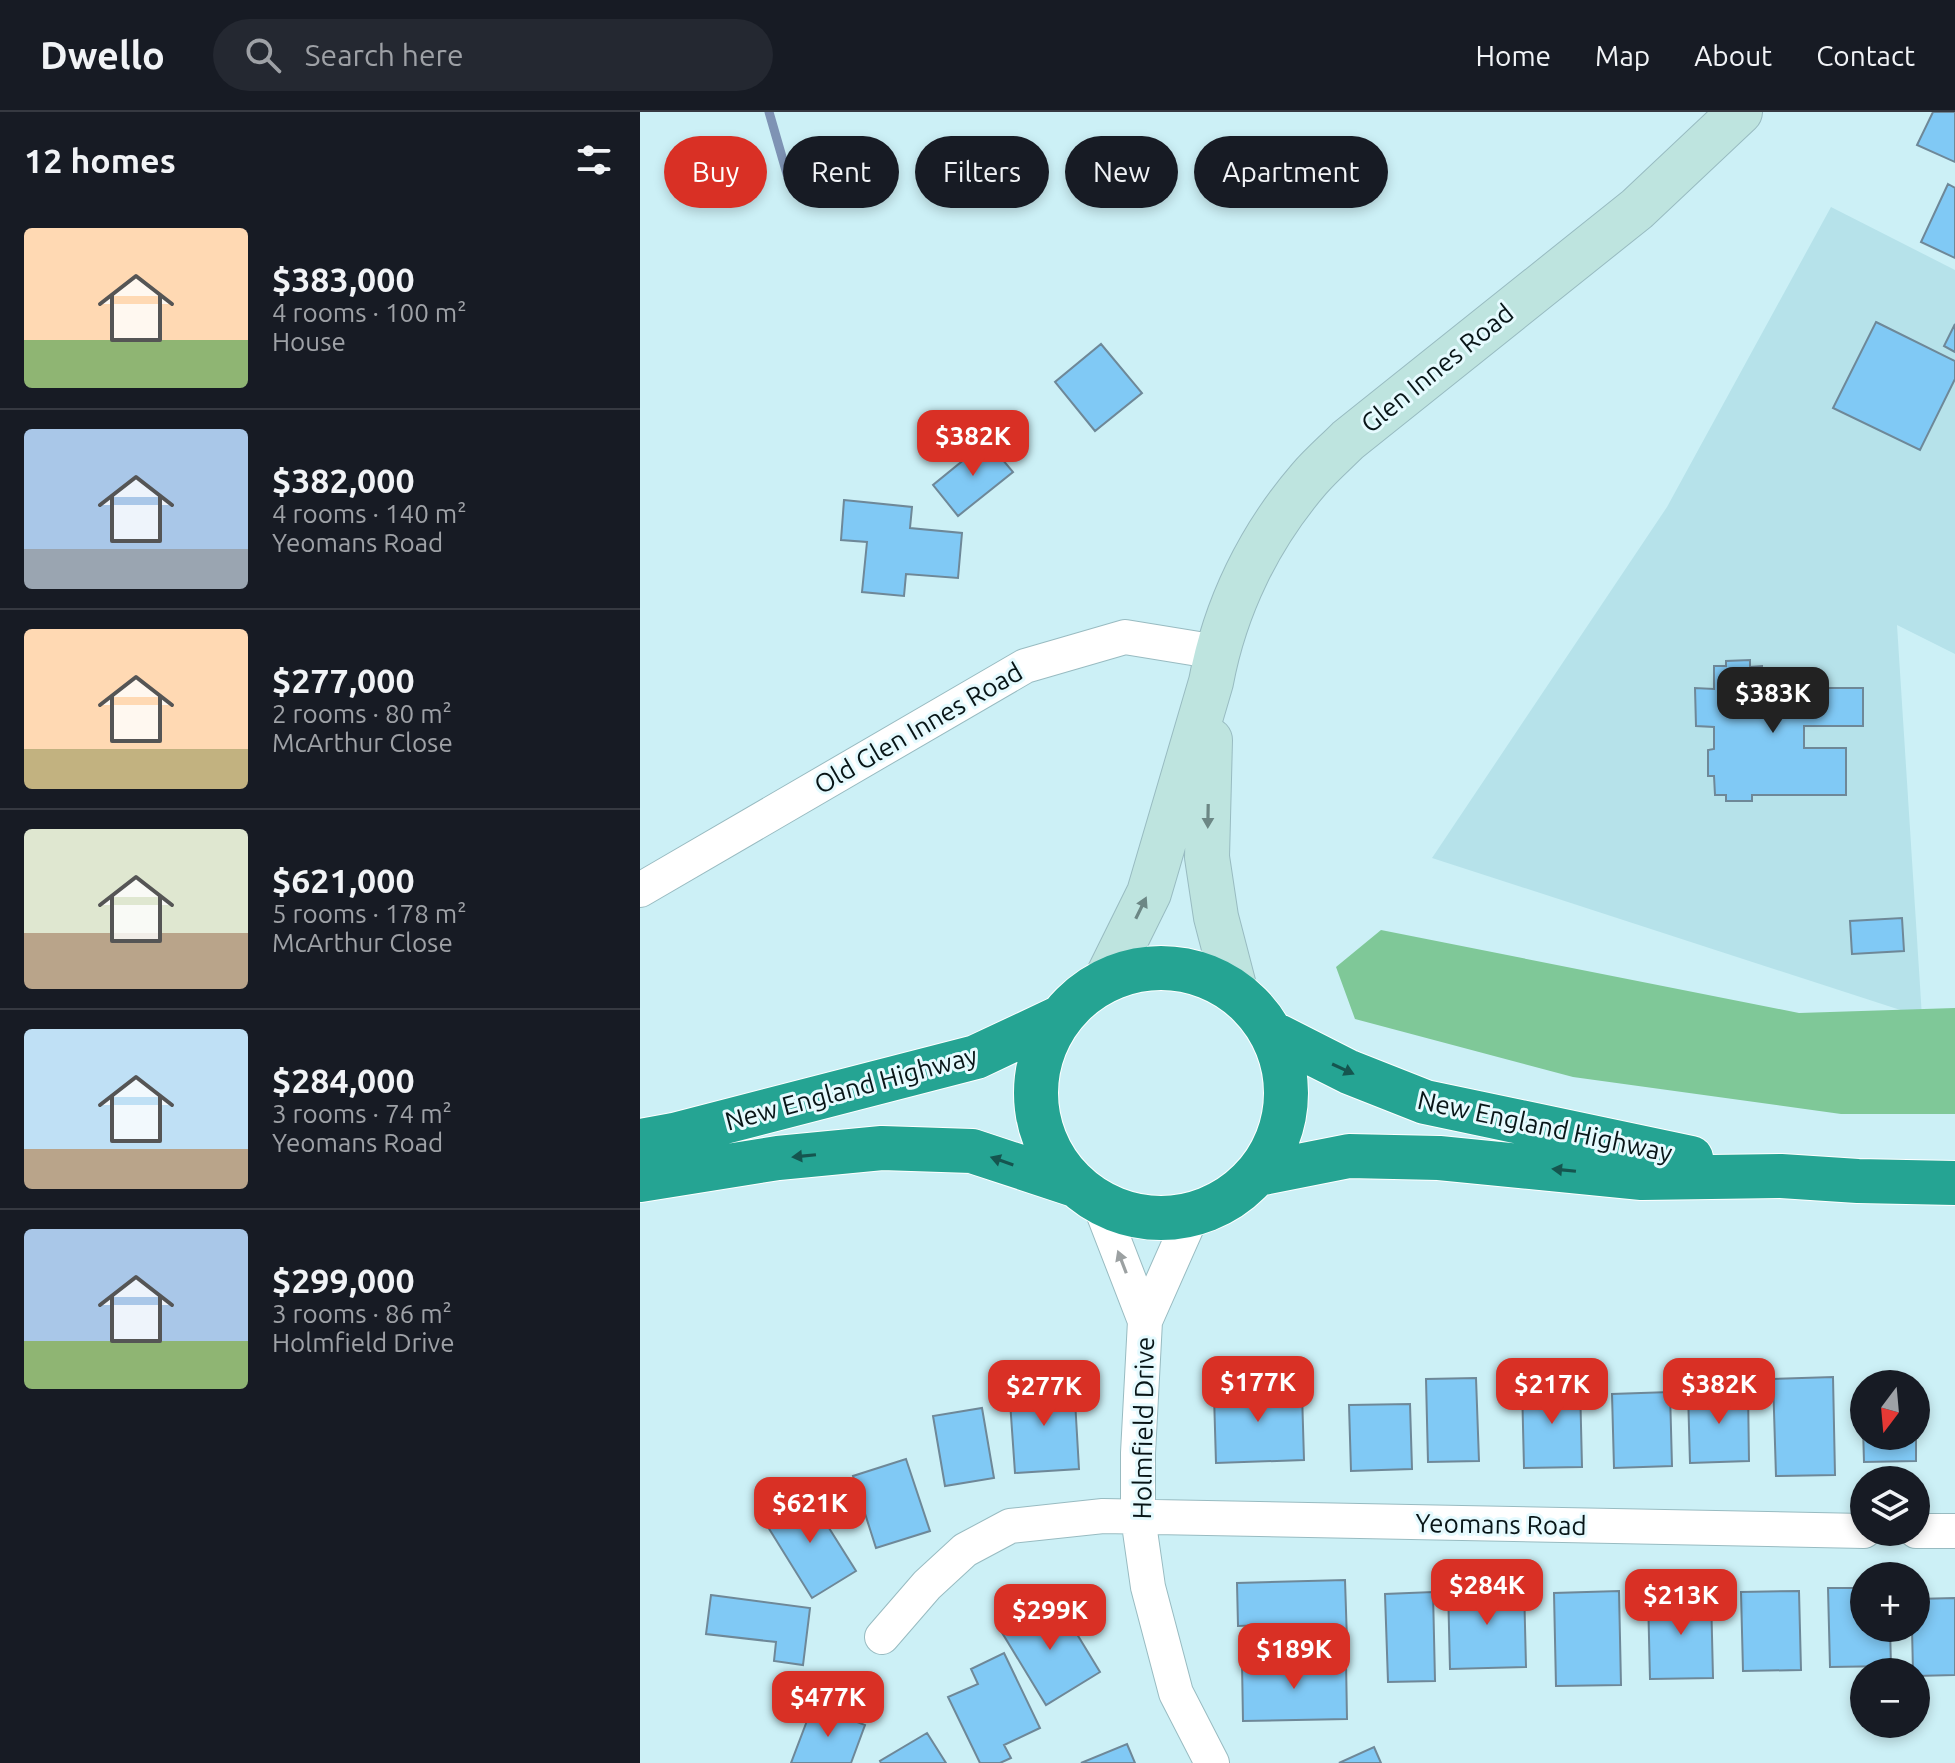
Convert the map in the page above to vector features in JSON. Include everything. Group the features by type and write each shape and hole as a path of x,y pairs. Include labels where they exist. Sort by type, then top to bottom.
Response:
{"highway":[{"path":"1150,966 1195,971 1235,990 1274,1034 1287,1082 1282,1131 1258,1174 1228,1200 1192,1215 1145,1217 1087,1194 1042,1135 1035,1075 1057,1019 1107,978 1150,966"},
{"name":"New England Highway","path":"640,1141 674,1135 976,1057 1057,1019"},
{"name":"New England Highway","path":"1274,1034 1349,1072 1425,1102 1781,1176"},
{"name":"New England Highway","path":"640,1180 778,1158 882,1148 972,1151 1087,1194"},
{"name":"New England Highway","path":"1258,1174 1349,1156 1439,1158 1642,1178 1781,1176 1955,1183"}],"main road":[{"name":"Glen Innes Road","path":"1107,978 1149,893 1241,584 1275,524 1309,479 1348,440 1637,209 1740,112"},
{"name":"Glen Innes Road","path":"1214,667 1207,857 1216,917 1235,990"}],"street":[{"name":"Old Glen Innes Road","path":"640,890 1025,666 1125,637 1214,667"},
{"name":"Holmfield Drive","path":"1087,1194 1145,1321"},
{"name":"Holmfield Drive","path":"1192,1215 1145,1321 1138,1517 1148,1587 1176,1693 1212,1763"},
{"name":"Yeomans Road","path":"882,1637 927,1585 965,1550 1010,1526 1103,1516 1850,1531"},
{"path":"1930,1531 1955,1531"}],"shaded area":[{"path":"1831,207 1955,270 1955,654 1897,625 1922,1017 1432,858 1667,507"}],"green space":[{"path":"1381,930 1799,1013 1955,1008 1955,1114 1841,1114 1573,1077 1355,1019 1336,967"}],"building":[{"path":"1933,112 1955,112 1955,162 1917,145"},
{"path":"1948,184 1955,188 1955,258 1921,242"},
{"path":"1876,322 1955,361 1955,379 1920,450 1833,408"},
{"path":"1955,324 1955,352 1944,346"},
{"path":"1101,344 1142,393 1095,431 1055,382"},
{"path":"987,441 1013,472 958,516 933,485"},
{"path":"844,500 912,507 910,528 962,533 958,578 906,574 904,596 862,592 867,542 841,540"},
{"path":"1750,660 1750,667 1762,666 1762,688 1863,688 1863,726 1804,726 1804,748 1846,748 1846,795 1752,795 1752,801 1726,801 1726,795 1715,795 1714,776 1708,776 1708,750 1714,749 1714,727 1696,726 1695,688 1714,689 1714,666 1726,666 1726,661"},
{"path":"1902,918 1904,951 1852,954 1850,921"},
{"path":"1833,1377 1835,1475 1776,1476 1773,1379"},
{"path":"1476,1378 1479,1461 1428,1462 1426,1379"},
{"path":"1274,1379 1275,1394 1302,1393 1304,1460 1216,1463 1214,1395 1232,1395 1232,1380"},
{"path":"1074,1383 1079,1469 1015,1473 1009,1387"},
{"path":"1580,1384 1582,1467 1524,1468 1522,1385"},
{"path":"1748,1390 1749,1461 1690,1463 1688,1392"},
{"path":"1670,1392 1672,1466 1614,1468 1612,1394"},
{"path":"1410,1404 1412,1469 1351,1471 1349,1405"},
{"path":"982,1408 994,1478 945,1486 933,1416"},
{"path":"1864,1450 1916,1450 1916,1461 1864,1462"},
{"path":"906,1459 930,1531 876,1548 853,1476"},
{"path":"807,1493 856,1571 812,1598 763,1519"},
{"path":"1345,1580 1347,1641 1299,1643 1298,1624 1238,1626 1237,1583"},
{"path":"1524,1585 1526,1667 1450,1669 1448,1587"},
{"path":"1828,1588 1850,1588 1850,1642 1890,1642 1891,1658 1850,1658 1850,1667 1830,1667"},
{"path":"1619,1591 1621,1685 1556,1686 1554,1593"},
{"path":"1799,1591 1801,1670 1743,1671 1741,1592"},
{"path":"1433,1592 1435,1681 1388,1682 1385,1594"},
{"path":"1711,1594 1713,1678 1650,1679 1648,1596"},
{"path":"711,1595 810,1608 803,1665 774,1661 776,1642 706,1634"},
{"path":"1055,1598 1100,1672 1046,1705 1001,1631"},
{"path":"1955,1598 1955,1675 1930,1676 1930,1658 1913,1658 1912,1642 1930,1642 1930,1599"},
{"path":"1004,1653 1040,1728 1004,1745 1011,1758 1000,1763 980,1763 948,1697 978,1684 971,1669"},
{"path":"1346,1661 1347,1719 1243,1721 1242,1663"},
{"path":"813,1705 865,1725 851,1763 791,1763"},
{"path":"927,1733 946,1763 881,1763 880,1761"},
{"path":"1127,1744 1135,1763 1081,1763"},
{"path":"1374,1747 1381,1763 1339,1763"}],"waterway":[{"path":"769,112 783,160"}]}
